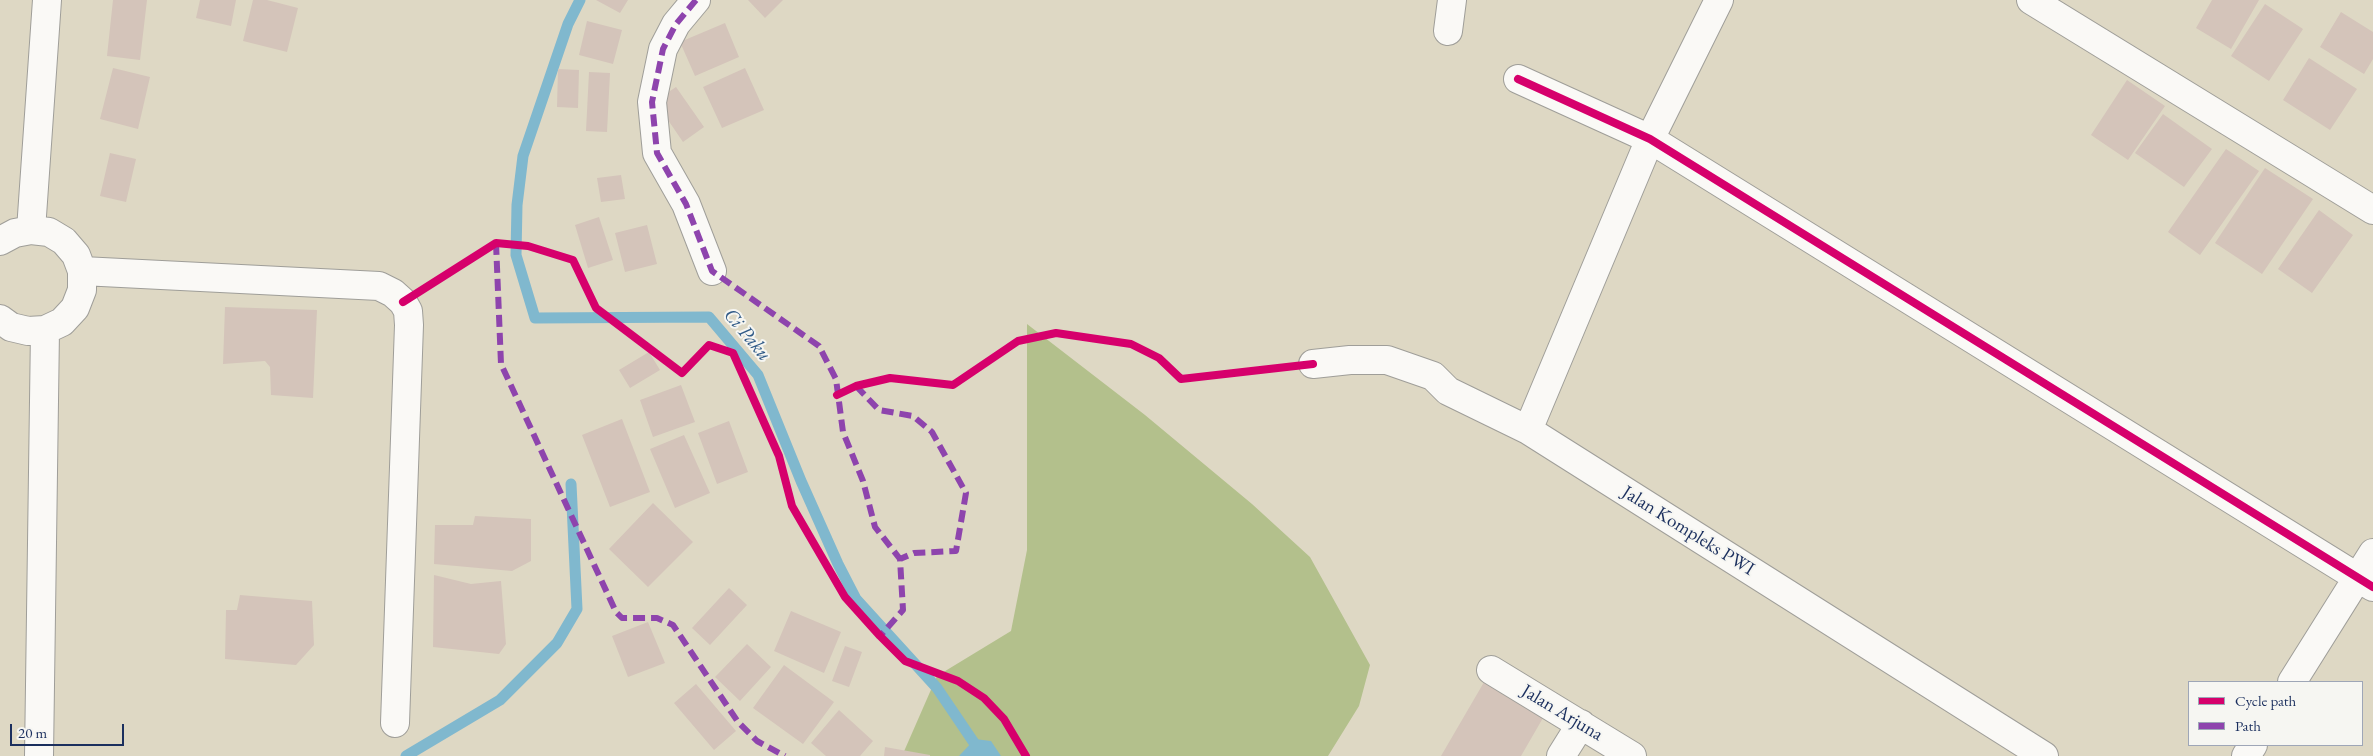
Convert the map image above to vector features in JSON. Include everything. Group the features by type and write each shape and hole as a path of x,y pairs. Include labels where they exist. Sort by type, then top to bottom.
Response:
{"street":[{"path":"31,230 47,0"},
{"path":"696,0 676,24 663,49 652,102 657,154 686,204 712,271"},
{"path":"1448,31 1452,0"},
{"path":"1528,430 1650,139 1718,0"},
{"path":"2031,0 2373,210"},
{"path":"1518,79 1650,139 2366,582"},
{"path":"0,241 14,232 31,230 49,232 64,241 76,255 82,271 82,290 75,308 62,322 45,330 28,331 11,327 0,319"},
{"path":"82,271 379,286 393,293 403,302 408,311 409,325 395,723"},
{"path":"39,756 45,330"},
{"name":"Jalan Kompleks PWI","path":"1313,364 1350,360 1387,360 1433,376 1448,391 1528,430 2044,756"},
{"path":"2293,681 2366,582 2373,553"},
{"name":"Jalan Arjuna","path":"1491,670 1632,756"},
{"path":"1561,756 1581,724"}],"green space":[{"path":"1027,324 1145,415 1252,504 1310,557 1370,665 1359,706 1328,756 902,756 937,676 1011,631 1027,550"}],"water":[{"path":"975,739 991,741 1001,756 959,756"}],"building":[{"path":"113,0 147,0 140,60 107,56"},
{"path":"200,0 236,0 231,26 196,18"},
{"path":"253,0 267,0 298,8 287,52 243,41"},
{"path":"596,0 628,0 620,13"},
{"path":"748,0 783,0 765,18"},
{"path":"2212,0 2259,0 2231,49 2196,28"},
{"path":"2265,4 2303,29 2269,81 2231,56"},
{"path":"2341,12 2373,32 2373,59 2364,74 2320,47"},
{"path":"587,21 622,30 613,64 579,55"},
{"path":"725,23 739,57 695,76 680,42"},
{"path":"2309,58 2357,89 2330,130 2283,100"},
{"path":"113,68 150,77 138,129 100,119"},
{"path":"745,68 764,110 722,128 703,87"},
{"path":"558,69 579,70 578,108 557,107"},
{"path":"589,72 610,73 607,132 586,131"},
{"path":"2127,80 2165,106 2128,160 2091,135"},
{"path":"676,87 704,127 683,142 655,101"},
{"path":"2163,114 2212,149 2184,187 2135,153"},
{"path":"2226,149 2259,171 2200,255 2168,232"},
{"path":"110,153 136,159 126,202 100,196"},
{"path":"2265,168 2313,199 2262,274 2215,243"},
{"path":"621,175 625,199 601,202 597,178"},
{"path":"2319,210 2353,235 2312,293 2278,269"},
{"path":"599,217 613,260 588,268 575,225"},
{"path":"647,225 657,264 625,272 615,233"},
{"path":"225,307 317,310 313,398 271,395 270,367 265,361 223,364"},
{"path":"649,352 660,370 630,388 619,370"},
{"path":"681,385 695,422 653,437 640,400"},
{"path":"622,419 650,492 610,507 582,435"},
{"path":"729,421 748,472 717,484 698,433"},
{"path":"684,435 710,493 675,508 650,449"},
{"path":"653,503 693,542 648,587 609,549"},
{"path":"475,516 531,519 531,561 512,571 434,564 435,525 473,525"},
{"path":"434,575 471,584 501,581 506,644 499,654 433,647"},
{"path":"729,588 747,605 710,645 692,628"},
{"path":"240,595 312,601 314,645 296,665 225,659 226,610 237,610"},
{"path":"791,611 841,632 824,673 774,651"},
{"path":"648,622 665,663 628,677 612,636"},
{"path":"747,644 771,667 740,701 715,677"},
{"path":"845,646 862,652 849,687 832,681"},
{"path":"784,665 834,702 803,744 753,708"},
{"path":"1487,677 1547,711 1521,756 1441,756"},
{"path":"696,684 736,731 714,750 674,703"},
{"path":"839,710 873,741 860,756 826,756 811,743"},
{"path":"885,747 930,755 930,756 884,756"}],"waterway":[{"name":"Ci Paku","path":"580,0 568,24 523,156 517,205 516,255 535,318 709,317 758,375 801,481 838,564 856,599 937,688 983,756"},
{"path":"406,756 500,700 557,643 577,609 571,484"}],"marked path":[{"path":"696,0 676,24 663,49 652,102 657,153 686,204 712,271 819,346 836,379 843,432 863,481 875,527 900,559 903,610 880,636"},
{"path":"496,243 501,364 616,612 622,618 657,618 673,625 738,722 757,741 785,756"},
{"path":"856,386 879,410 913,416 932,432 966,493 956,551 914,553 900,559"}],"cycle path":[{"path":"1518,79 1650,139 2373,587"},
{"path":"403,302 496,243 528,246 573,260 596,308 682,373 709,345 733,353 779,456 792,506 845,597 905,661 958,681 984,698 1004,719 1026,756"},
{"path":"837,395 856,386 890,378 953,385 1018,341 1056,333 1131,344 1159,358 1181,379 1313,364"}]}
